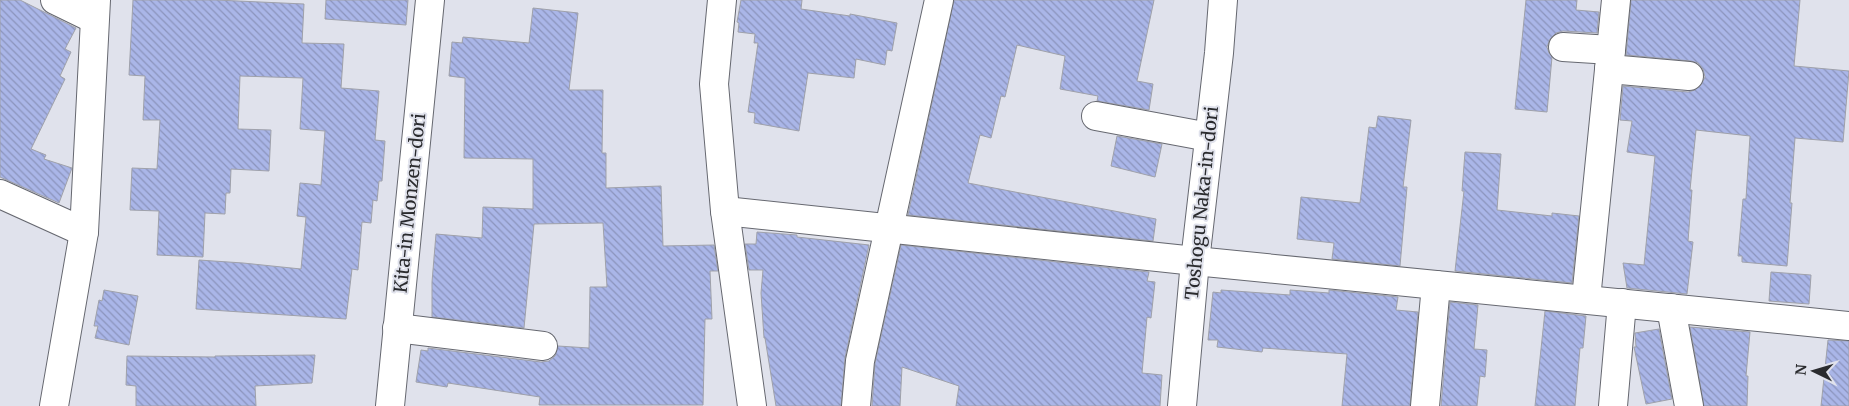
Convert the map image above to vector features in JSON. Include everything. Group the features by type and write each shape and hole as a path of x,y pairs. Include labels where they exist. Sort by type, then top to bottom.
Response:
{"street":[{"path":"54,406 84,232 95,9 56,0"},
{"name":"Kita-in Monzen-dori","path":"390,406 430,0"},
{"path":"722,0 714,84 725,211 752,406"},
{"path":"856,406 860,361 938,0"},
{"name":"Toshogu Naka-in-dori","path":"1182,406 1223,0"},
{"path":"1586,300 1616,0"},
{"path":"1563,47 1610,60 1689,76"},
{"path":"1096,116 1210,137"},
{"path":"0,194 84,232"},
{"path":"725,211 1196,261 1849,326"},
{"path":"1424,406 1436,285"},
{"path":"1613,406 1622,303"},
{"path":"1671,308 1689,406"},
{"path":"398,328 543,346"}],"building":[{"path":"0,0 20,0 76,28 65,49 71,52 60,76 65,79 31,149 46,155 44,159 72,168 59,203 0,177"},
{"path":"133,0 216,0 304,4 302,43 344,44 341,88 379,91 375,140 385,141 382,181 379,181 377,201 373,200 371,223 362,222 358,270 352,269 346,319 196,309 199,260 301,269 306,217 297,216 300,183 321,185 325,131 300,129 303,78 240,76 238,129 271,130 269,171 231,169 230,193 226,193 225,214 205,213 203,257 157,255 159,211 130,210 132,168 157,169 160,120 143,120 145,76 129,75"},
{"path":"326,0 408,0 406,25 325,19"},
{"path":"741,0 802,0 801,9 850,16 850,14 897,23 892,51 887,50 885,65 856,59 854,78 808,73 799,131 754,123 755,113 748,112 758,43 754,43 755,34 738,32 739,23 737,22"},
{"path":"954,0 1154,0 1137,81 1153,84 1149,110 1097,101 1098,96 1060,89 1065,56 1017,45 1005,97 1001,96 991,138 980,135 968,183 1156,219 1153,241 908,215"},
{"path":"1526,0 1577,0 1576,10 1599,12 1597,33 1563,31 1556,33 1550,39 1547,47 1552,57 1547,112 1515,109"},
{"path":"1631,0 1800,0 1794,66 1849,71 1843,142 1795,138 1787,266 1742,262 1742,256 1738,256 1743,199 1746,199 1750,136 1696,130 1690,190 1692,190 1688,241 1693,242 1687,294 1627,288 1623,263 1644,265 1655,156 1627,152 1632,121 1620,120 1623,86 1688,92 1695,90 1701,85 1705,77 1703,69 1698,63 1691,61 1626,55"},
{"path":"533,8 578,13 569,90 603,90 602,153 606,153 606,188 661,186 663,246 714,245 718,271 710,271 712,319 705,319 703,405 539,405 540,397 448,383 447,387 416,382 421,350 428,351 428,348 541,362 549,361 555,356 558,346 589,348 590,287 607,287 603,223 534,224 524,328 432,317 432,282 436,234 482,238 483,207 533,209 533,159 464,158 465,78 449,76 452,42 462,43 463,37 529,43"},
{"path":"1378,116 1411,120 1403,187 1407,187 1400,266 1332,259 1334,243 1297,239 1301,197 1360,203 1369,127 1376,128"},
{"path":"1117,136 1162,144 1155,177 1111,166"},
{"path":"1465,152 1501,154 1497,210 1552,216 1552,213 1579,216 1572,283 1455,271 1464,191 1462,191"},
{"path":"757,232 797,235 797,237 869,245 845,358 841,406 776,406 764,338 761,293 763,270 749,270 745,244 756,244"},
{"path":"901,245 1149,272 1147,281 1155,282 1151,318 1147,317 1142,373 1162,375 1160,406 956,406 959,386 902,367 900,406 872,406 875,363"},
{"path":"1771,272 1811,275 1809,304 1769,301"},
{"path":"104,290 138,296 129,345 95,338 98,326 94,326 99,300 102,301"},
{"path":"1221,290 1290,295 1290,290 1329,293 1329,290 1398,297 1396,310 1418,312 1410,406 1342,406 1347,354 1263,348 1262,352 1217,347 1218,340 1208,340 1213,292 1221,293"},
{"path":"1450,302 1478,305 1474,349 1487,350 1485,377 1480,376 1477,406 1441,406"},
{"path":"1545,311 1586,316 1583,348 1580,348 1575,406 1535,406"},
{"path":"1690,327 1750,332 1746,376 1748,376 1747,406 1704,406"},
{"path":"1659,329 1672,399 1646,404 1634,347 1636,347 1635,333"},
{"path":"1828,340 1849,341 1849,406 1821,406"},
{"path":"315,355 312,383 255,386 256,406 136,406 136,386 126,385 127,356"}]}
